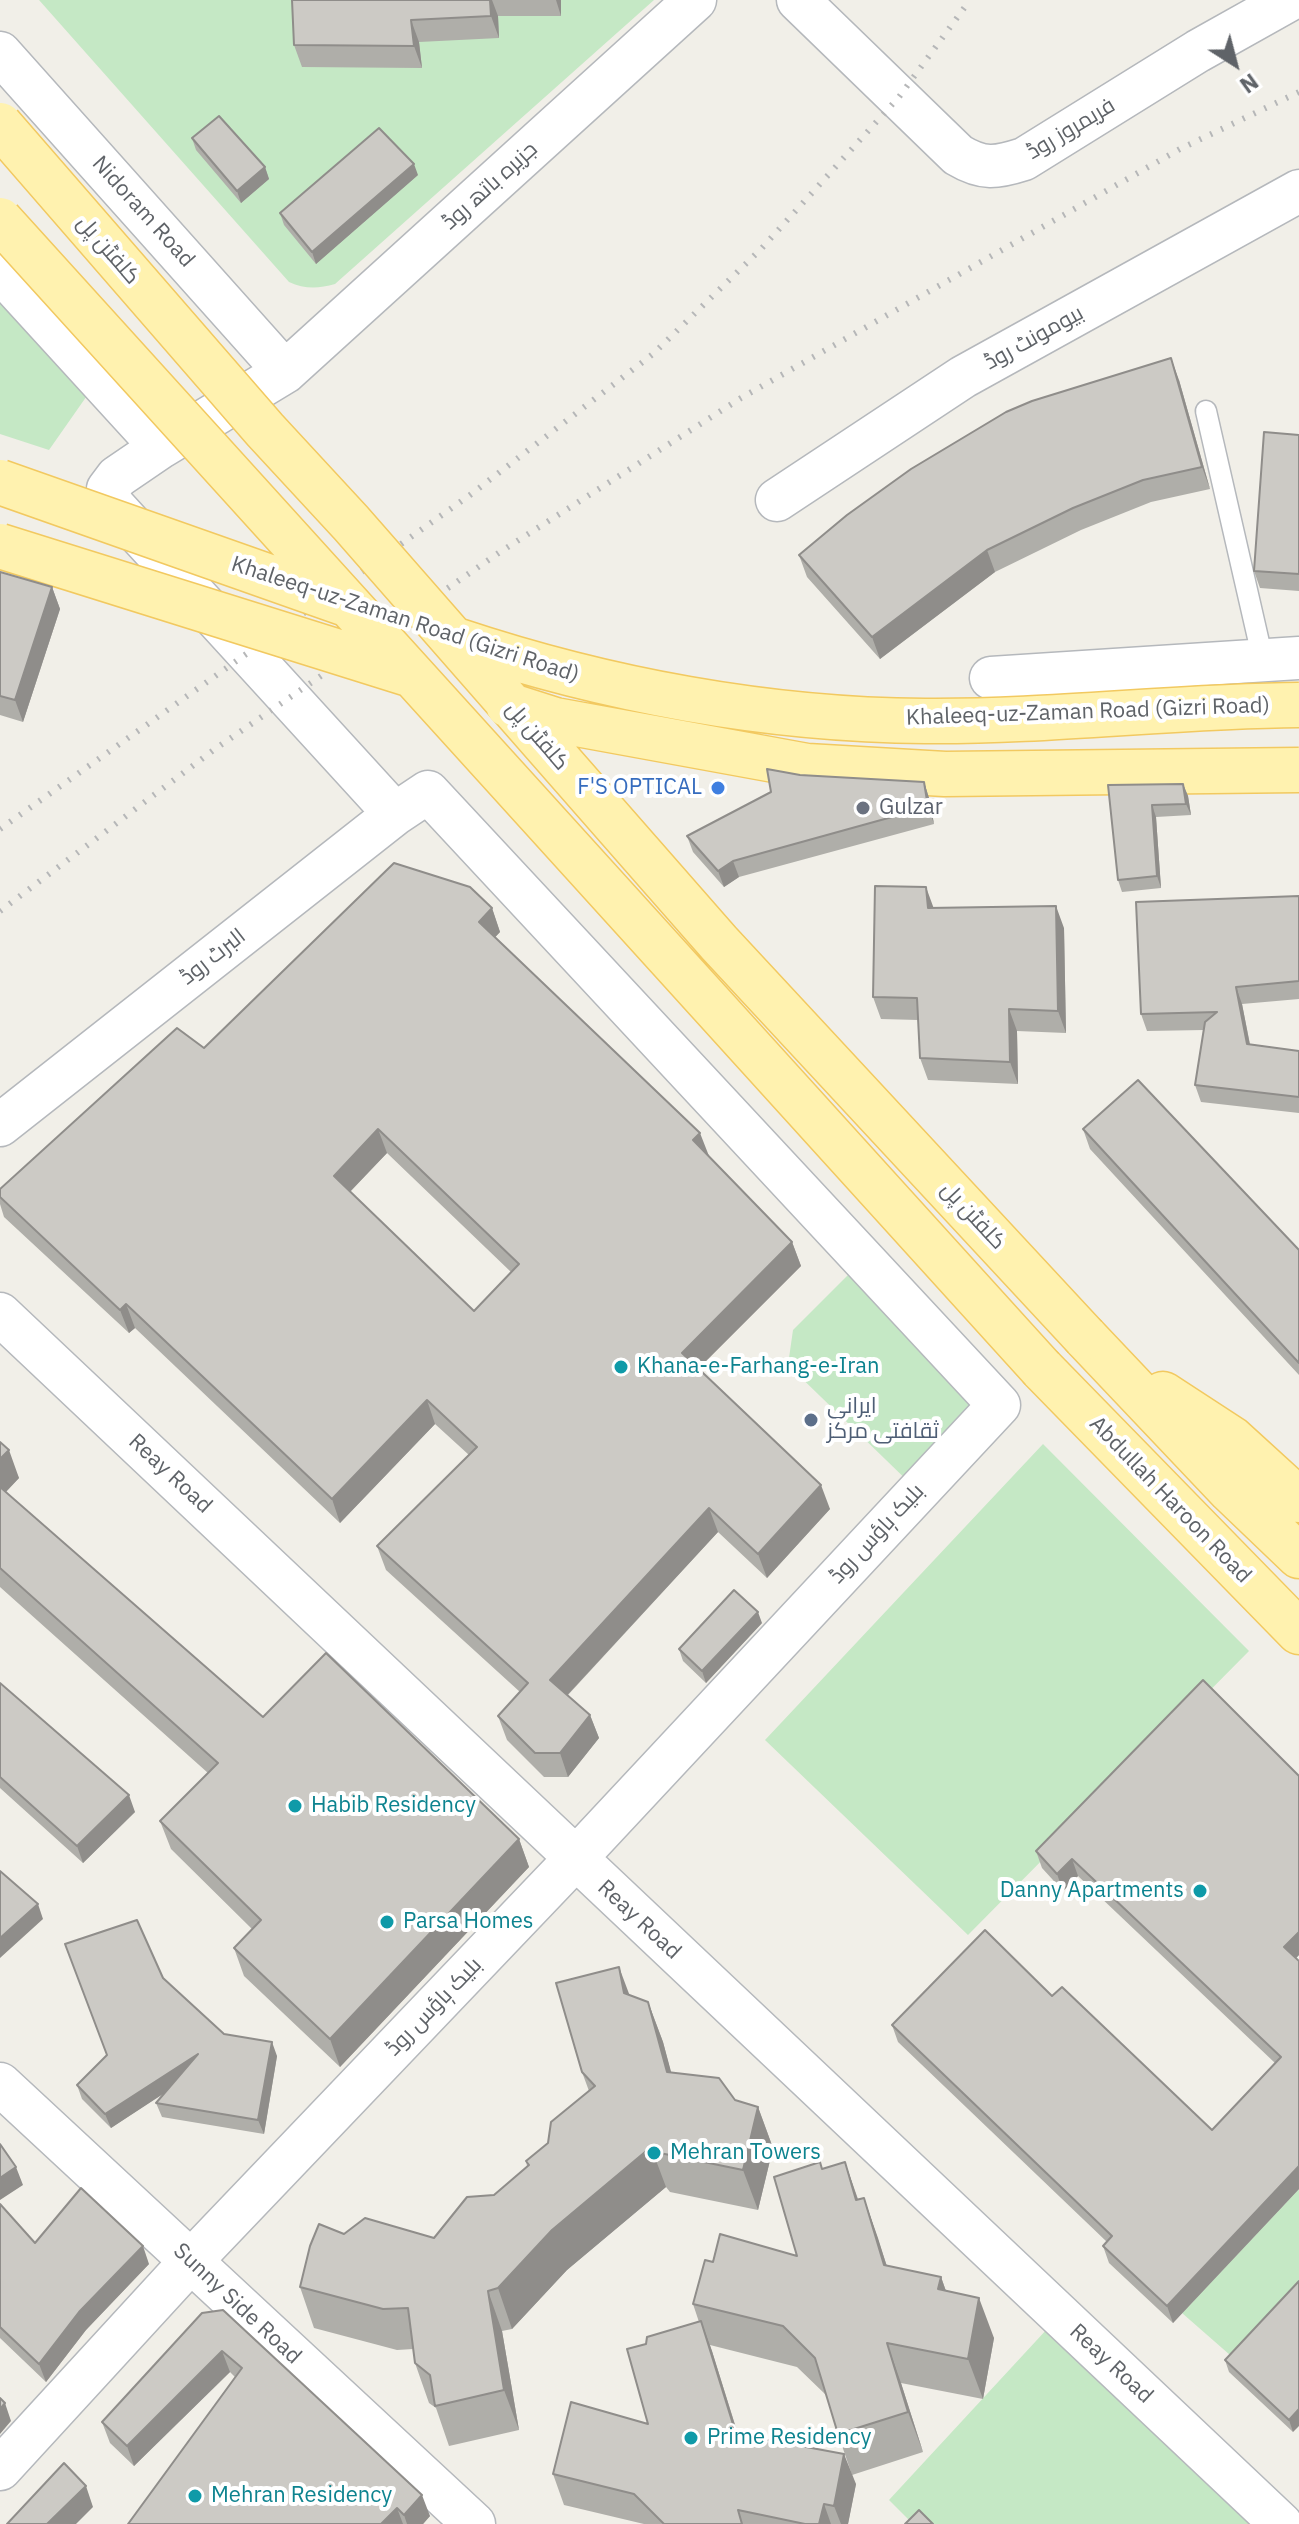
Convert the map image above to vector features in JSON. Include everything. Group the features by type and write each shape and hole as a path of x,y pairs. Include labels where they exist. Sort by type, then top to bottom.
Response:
{"main road":[{"name":"کلفٹن پل","path":"0,125 719,943 1095,1346"},
{"name":"Abdullah Haroon Road","path":"0,220 1042,1369 1299,1632"},
{"name":"Khaleeq-uz-Zaman Road (Gizri Road)","path":"0,482 523,663 617,686 801,715 925,721 1110,715 1211,706 1299,705"},
{"path":"0,546 555,720 807,766 945,774 1299,770"},
{"path":"1095,1346 1232,1439 1299,1500"},
{"path":"1095,1346 1230,1490 1299,1556"}],"street":[{"name":"جزیرہ باتھ روڈ","path":"412,803 109,501 108,489 117,477 161,447 285,372 695,0"},
{"name":"فریمروز روڈ","path":"798,0 958,155 974,164 998,167 1024,159 1198,51 1289,0"},
{"path":"1198,51 1220,0"},
{"name":"Nidoram Road","path":"0,53 285,372"},
{"name":"بیومونٹ روڈ","path":"777,500 963,377 1299,191"},
{"path":"0,271 161,447"},
{"path":"991,678 1281,659"},
{"name":"البرٹ روڈ","path":"0,1125 412,803"},
{"name":"بلیک ہاؤس روڈ","path":"0,2469 191,2261 575,1859 999,1405 412,803"},
{"name":"Reay Road","path":"0,1314 1281,2524"},
{"name":"Sunny Side Road","path":"0,2084 474,2524"}],"lane":[{"path":"1206,411 1281,659"}],"green space":[{"path":"39,0 654,0 335,284 311,288 289,282"},
{"path":"0,286 91,390 49,450 0,434"},
{"path":"864,1259 999,1405 918,1491 788,1365 793,1330"},
{"path":"1043,1444 1249,1651 968,1935 765,1740"},
{"path":"1299,2189 1299,2298 1238,2362 1182,2313"},
{"path":"1060,2315 1281,2524 913,2524 889,2500"}],"building":[{"path":"292,0 490,0 491,16 411,20 414,46 294,45"},
{"path":"219,116 265,167 237,191 192,138"},
{"path":"379,128 414,164 312,252 280,213"},
{"path":"1171,358 1202,467 1143,480 1073,508 987,550 872,637 799,555 847,515 911,469 1006,412"},
{"path":"1264,432 1299,435 1299,574 1254,571"},
{"path":"0,572 52,587 15,700 0,696"},
{"path":"767,769 800,775 924,782 928,807 733,861 718,871 687,836 771,792"},
{"path":"1183,784 1186,804 1152,805 1157,876 1118,880 1108,785"},
{"path":"394,863 470,887 492,908 479,922 700,1133 693,1140 792,1242 682,1353 821,1485 758,1554 709,1508 550,1680 590,1715 560,1753 535,1753 498,1716 528,1683 377,1546 477,1447 427,1400 332,1499 126,1304 120,1310 0,1197 0,1189 177,1028 204,1048","holes":["378,1129 519,1264 474,1311 334,1176"]},
{"path":"875,886 926,887 928,908 1056,906 1058,1011 1009,1009 1010,1062 920,1058 917,998 873,997"},
{"path":"1299,896 1299,981 1236,987 1247,1044 1299,1051 1299,1097 1195,1085 1205,1022 1217,1012 1141,1014 1136,902"},
{"path":"1138,1080 1299,1250 1299,1363 1083,1129"},
{"path":"0,1442 9,1450 0,1459"},
{"path":"0,1487 263,1717 326,1653 519,1839 330,2039 234,1948 261,1920 160,1821 218,1763 0,1568"},
{"path":"734,1590 758,1612 702,1671 679,1649"},
{"path":"1203,1680 1299,1776 1299,1932 1284,1947 1299,1961 1299,2166 1167,2306 1103,2246 1112,2236 892,2025 985,1930 1052,1996 1062,1987 1212,2130 1281,2057 1072,1859 1057,1874 1036,1851"},
{"path":"0,1683 129,1795 77,1846 0,1777"},
{"path":"0,1871 38,1904 0,1938"},
{"path":"137,1920 163,1978 224,2034 272,2042 258,2120 156,2103 198,2054 105,2114 77,2085 107,2055 65,1944"},
{"path":"619,1967 624,1993 648,2002 667,2072 719,2078 735,2100 758,2107 743,2170 655,2152 651,2147 552,2230 498,2288 488,2291 504,2390 435,2406 430,2375 415,2363 408,2308 383,2309 300,2287 319,2224 344,2234 365,2218 434,2238 467,2197 494,2195 529,2165 526,2161 548,2143 551,2122 595,2086 582,2072 556,1983"},
{"path":"0,2144 16,2167 0,2178"},
{"path":"820,2162 822,2169 845,2162 856,2200 864,2198 884,2265 941,2277 938,2289 979,2298 968,2359 887,2343 908,2412 838,2434 815,2358 783,2326 693,2304 705,2260 713,2262 720,2234 797,2256 774,2177"},
{"path":"81,2188 143,2246 79,2312 39,2364 0,2327 0,2204 35,2243"},
{"path":"1299,2281 1299,2409 1289,2420 1225,2360"},
{"path":"223,2310 422,2495 404,2515 397,2508 381,2524 128,2524 242,2368 222,2351 127,2446 102,2422 202,2313"},
{"name":"Prime Residency","path":"701,2321 736,2434 844,2454 834,2506 824,2504 819,2524 738,2510 742,2524 664,2524 634,2494 553,2474 571,2402 648,2424 627,2349 646,2344 647,2337"},
{"path":"64,2463 86,2486 47,2524 7,2524"},
{"path":"919,2510 933,2524 905,2524"}],"railway":[{"path":"0,829 470,495 653,354 761,249 899,97 970,0"},
{"path":"0,911 215,749 500,552 741,398 1180,149 1299,92"}],"place":[{"name":"F'S OPTICAL","path":"718,788"},
{"name":"Gulzar","path":"863,808"},
{"name":"Khana-e-Farhang-e-Iran","path":"621,1367"},
{"name":"ایرانی ثقافتی مرکز","path":"811,1420"},
{"name":"Habib Residency","path":"295,1806"},
{"name":"Danny Apartments","path":"1200,1891"},
{"name":"Parsa Homes","path":"387,1922"},
{"name":"Mehran Towers","path":"654,2153"},
{"name":"Prime Residency","path":"691,2438"},
{"name":"Mehran Residency","path":"195,2496"}]}
